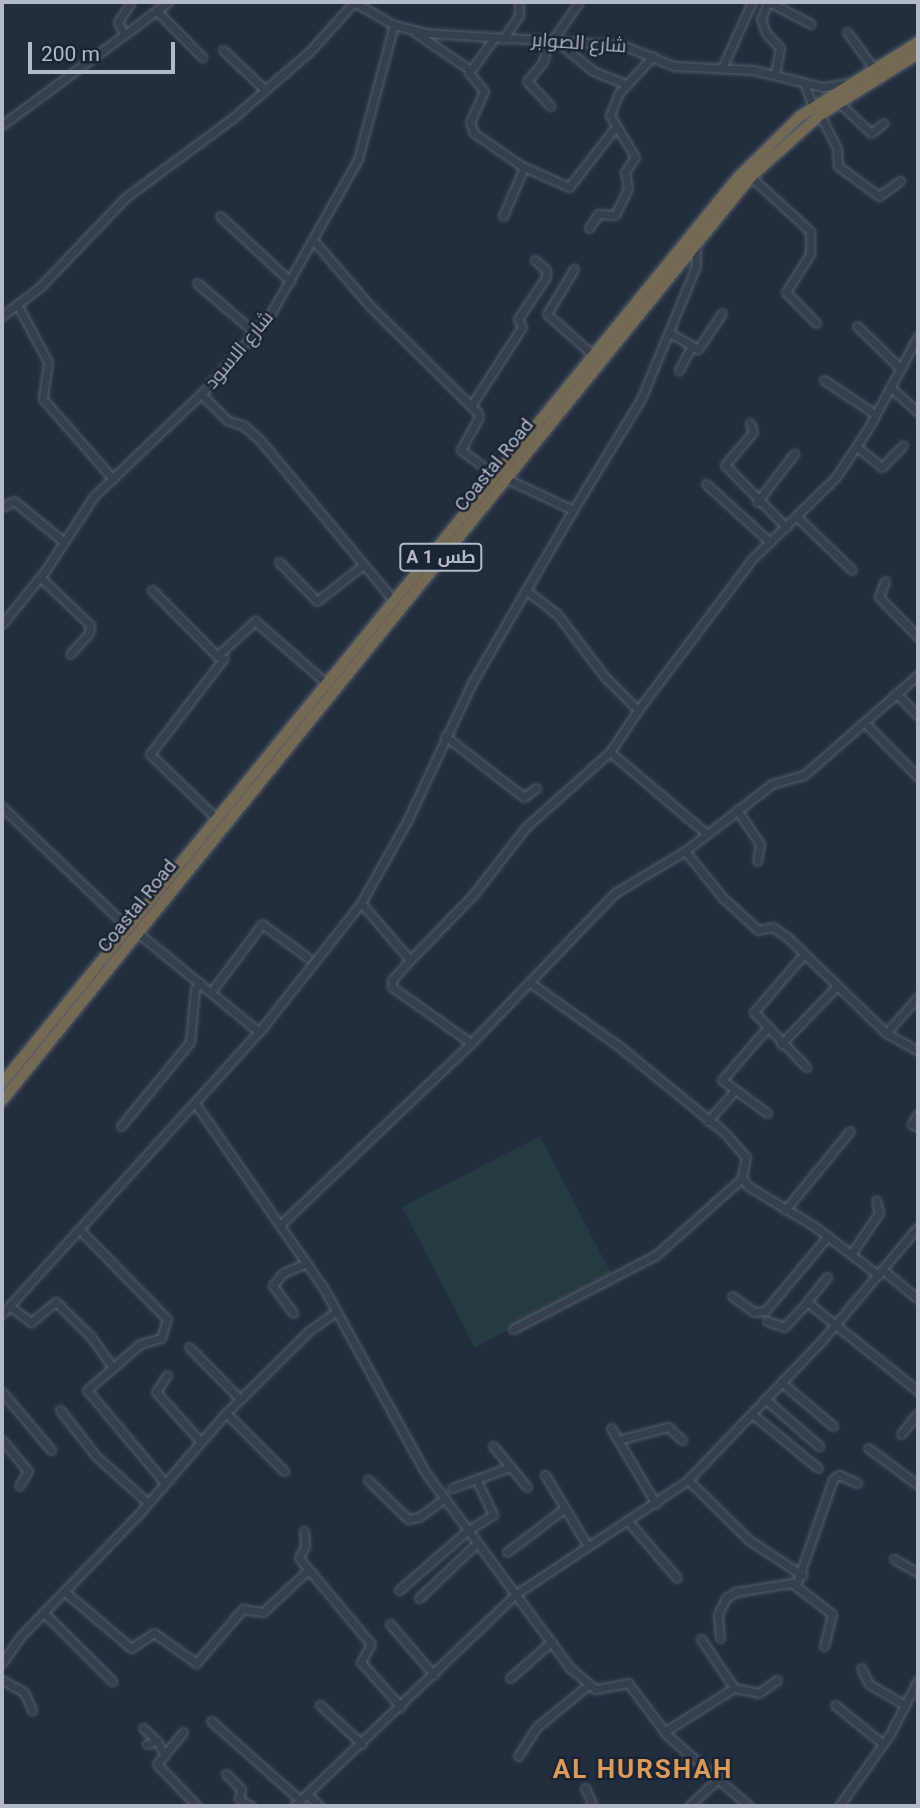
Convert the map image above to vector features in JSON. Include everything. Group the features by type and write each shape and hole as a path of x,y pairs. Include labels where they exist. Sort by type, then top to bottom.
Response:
{"highway":[{"name":"Coastal Road","path":"2,1083 133,930 501,477 738,177 853,81 918,42"},
{"name":"Coastal Road","path":"2,1101 216,818 310,712 326,683 393,600 501,477 592,354 696,243 751,177 817,111 838,102 918,55"}],"street":[{"path":"124,34 118,22 131,2"},
{"path":"2,125 82,70 124,34 168,2"},
{"path":"2,316 40,287 126,197 234,117 263,88 311,50 354,2"},
{"name":"شارع الصوابر","path":"354,2 394,25 414,31 622,45 674,66 775,74 804,84 830,86 853,81"},
{"path":"519,2 519,15 470,70 470,77 484,94 470,129 524,167 569,187 615,128"},
{"path":"550,106 527,81 543,62 553,41 579,2"},
{"path":"722,68 752,2"},
{"path":"775,74 780,48 766,33 761,19 769,2 811,24"},
{"path":"156,10 202,57"},
{"name":"شارع الاسود","path":"2,624 40,577 94,496 201,394 254,332 290,281 314,241 364,143 394,25"},
{"path":"414,31 470,70"},
{"path":"847,33 874,69"},
{"path":"553,41 593,71 625,84"},
{"path":"223,50 263,88"},
{"path":"589,228 598,214 615,215 629,185 625,172 635,157 615,128 610,115 625,84 653,56"},
{"path":"804,84 837,148 838,166 879,196 900,181"},
{"path":"838,102 871,133 884,123"},
{"path":"503,216 524,167"},
{"path":"751,177 810,230 810,254 786,292 816,323"},
{"path":"220,216 290,281"},
{"path":"314,241 370,306 479,416 461,450 501,477 573,510"},
{"path":"2,1314 197,1106 361,903 407,821 445,736 526,590 641,399 696,266 696,243"},
{"path":"471,406 522,327 518,319 546,277 535,260"},
{"path":"574,269 547,314 592,354"},
{"path":"197,283 254,332"},
{"path":"17,304 48,362 43,400 113,479"},
{"path":"670,333 692,346 701,347 722,313"},
{"path":"857,326 900,368"},
{"path":"471,1042 392,987 392,980 473,895 526,827 610,752 738,575 829,486 857,447 918,336"},
{"path":"678,370 692,346"},
{"path":"824,380 875,414"},
{"path":"890,387 918,412"},
{"path":"201,394 227,420 244,426 259,439 393,600"},
{"path":"750,423 752,432 725,465 757,502 786,527"},
{"path":"857,447 882,467 902,445"},
{"path":"757,502 794,454"},
{"path":"706,484 769,542"},
{"path":"2,507 14,501 64,542"},
{"path":"797,517 852,570"},
{"path":"278,562 317,601 363,565"},
{"path":"40,577 90,625 89,632 70,654"},
{"path":"885,581 879,597 918,637"},
{"path":"152,590 217,656 255,621 326,683"},
{"path":"526,590 557,614 604,677 638,710"},
{"path":"216,818 150,754 224,658"},
{"path":"280,1225 471,1042 615,893 685,851 772,784 804,775 918,675"},
{"path":"896,693 918,716"},
{"path":"864,722 918,777"},
{"path":"445,736 522,796 536,788"},
{"path":"610,752 707,834"},
{"path":"2,807 133,930 259,1032"},
{"path":"737,810 760,844 757,861"},
{"path":"685,851 723,898 758,930 773,927 886,1033 918,1051"},
{"path":"361,903 410,960"},
{"path":"211,992 262,924 307,957"},
{"path":"804,954 755,1010 781,1044 806,1067"},
{"path":"513,1329 656,1255 742,1178 747,1160 744,1152 620,1047 529,982"},
{"path":"121,1126 190,1042 195,989 200,983"},
{"path":"781,1044 836,988"},
{"path":"886,1033 918,997"},
{"path":"766,1113 722,1079 767,1028"},
{"path":"708,1121 735,1090"},
{"path":"197,1106 307,1263 337,1311 390,1413 444,1499 551,1642 587,1686 595,1689 628,1683 664,1732 720,1777 749,1806"},
{"path":"918,1114 912,1124 918,1127"},
{"path":"785,1210 850,1131"},
{"path":"742,1178 918,1299"},
{"path":"851,1254 879,1213 876,1200"},
{"path":"211,1721 297,1803 401,1707 516,1594 587,1545 656,1504 688,1480 835,1325 918,1227"},
{"path":"80,1230 167,1320 161,1338 142,1343 88,1386 88,1394 165,1483"},
{"path":"732,1296 751,1311 764,1312 828,1236"},
{"path":"293,1313 273,1285 283,1273 307,1263"},
{"path":"767,1321 784,1327 827,1277"},
{"path":"807,1301 918,1391"},
{"path":"9,1306 31,1322 57,1302 92,1338 111,1366"},
{"path":"2,1663 44,1612 148,1503 226,1413 309,1331 337,1311"},
{"path":"189,1347 240,1399"},
{"path":"167,1375 156,1392 201,1442"},
{"path":"781,1382 833,1426"},
{"path":"2,1392 51,1450"},
{"path":"765,1399 819,1446"},
{"path":"60,1410 96,1457 148,1503"},
{"path":"226,1413 284,1471"},
{"path":"901,1434 918,1413"},
{"path":"752,1414 818,1468"},
{"path":"618,1440 670,1427 682,1440"},
{"path":"611,1428 656,1504"},
{"path":"2,1440 28,1471 19,1486"},
{"path":"493,1446 527,1487"},
{"path":"868,1448 918,1485"},
{"path":"452,1488 510,1466"},
{"path":"545,1475 587,1545"},
{"path":"720,1638 718,1614 728,1595 793,1584 802,1575 833,1479 841,1475 857,1483"},
{"path":"399,1590 467,1531 494,1512 476,1479"},
{"path":"368,1480 408,1519 419,1517 444,1499"},
{"path":"688,1480 749,1540 802,1575"},
{"path":"507,1552 565,1508"},
{"path":"628,1521 677,1578"},
{"path":"304,1531 305,1546 299,1557 371,1644 361,1661 401,1707"},
{"path":"419,1598 477,1543"},
{"path":"894,1559 918,1573"},
{"path":"64,1591 131,1648 154,1633 196,1663 243,1609 262,1612 308,1570"},
{"path":"793,1584 832,1614 824,1646"},
{"path":"44,1612 112,1681"},
{"path":"390,1624 434,1675"},
{"path":"701,1639 734,1688"},
{"path":"510,1678 551,1642"},
{"path":"861,1668 869,1684 905,1704"},
{"path":"2,1680 24,1692 32,1710"},
{"path":"664,1732 734,1688 759,1693 778,1680"},
{"path":"839,1806 883,1744 918,1680"},
{"path":"518,1756 537,1727 587,1686"},
{"path":"320,1704 362,1744"},
{"path":"835,1705 883,1744"},
{"path":"143,1728 157,1741 163,1752"},
{"path":"183,1732 163,1752 158,1766 197,1806"},
{"path":"147,1744 157,1741"},
{"path":"226,1774 240,1788 238,1798 251,1806"},
{"path":"690,1806 720,1777"},
{"path":"585,1788 593,1806"},
{"path":"307,1794 320,1806"}],"green space":[{"path":"540,1136 611,1273 475,1348 402,1207"}],"district":[{"name":"AL HURSHAH","path":"643,1770"}]}
